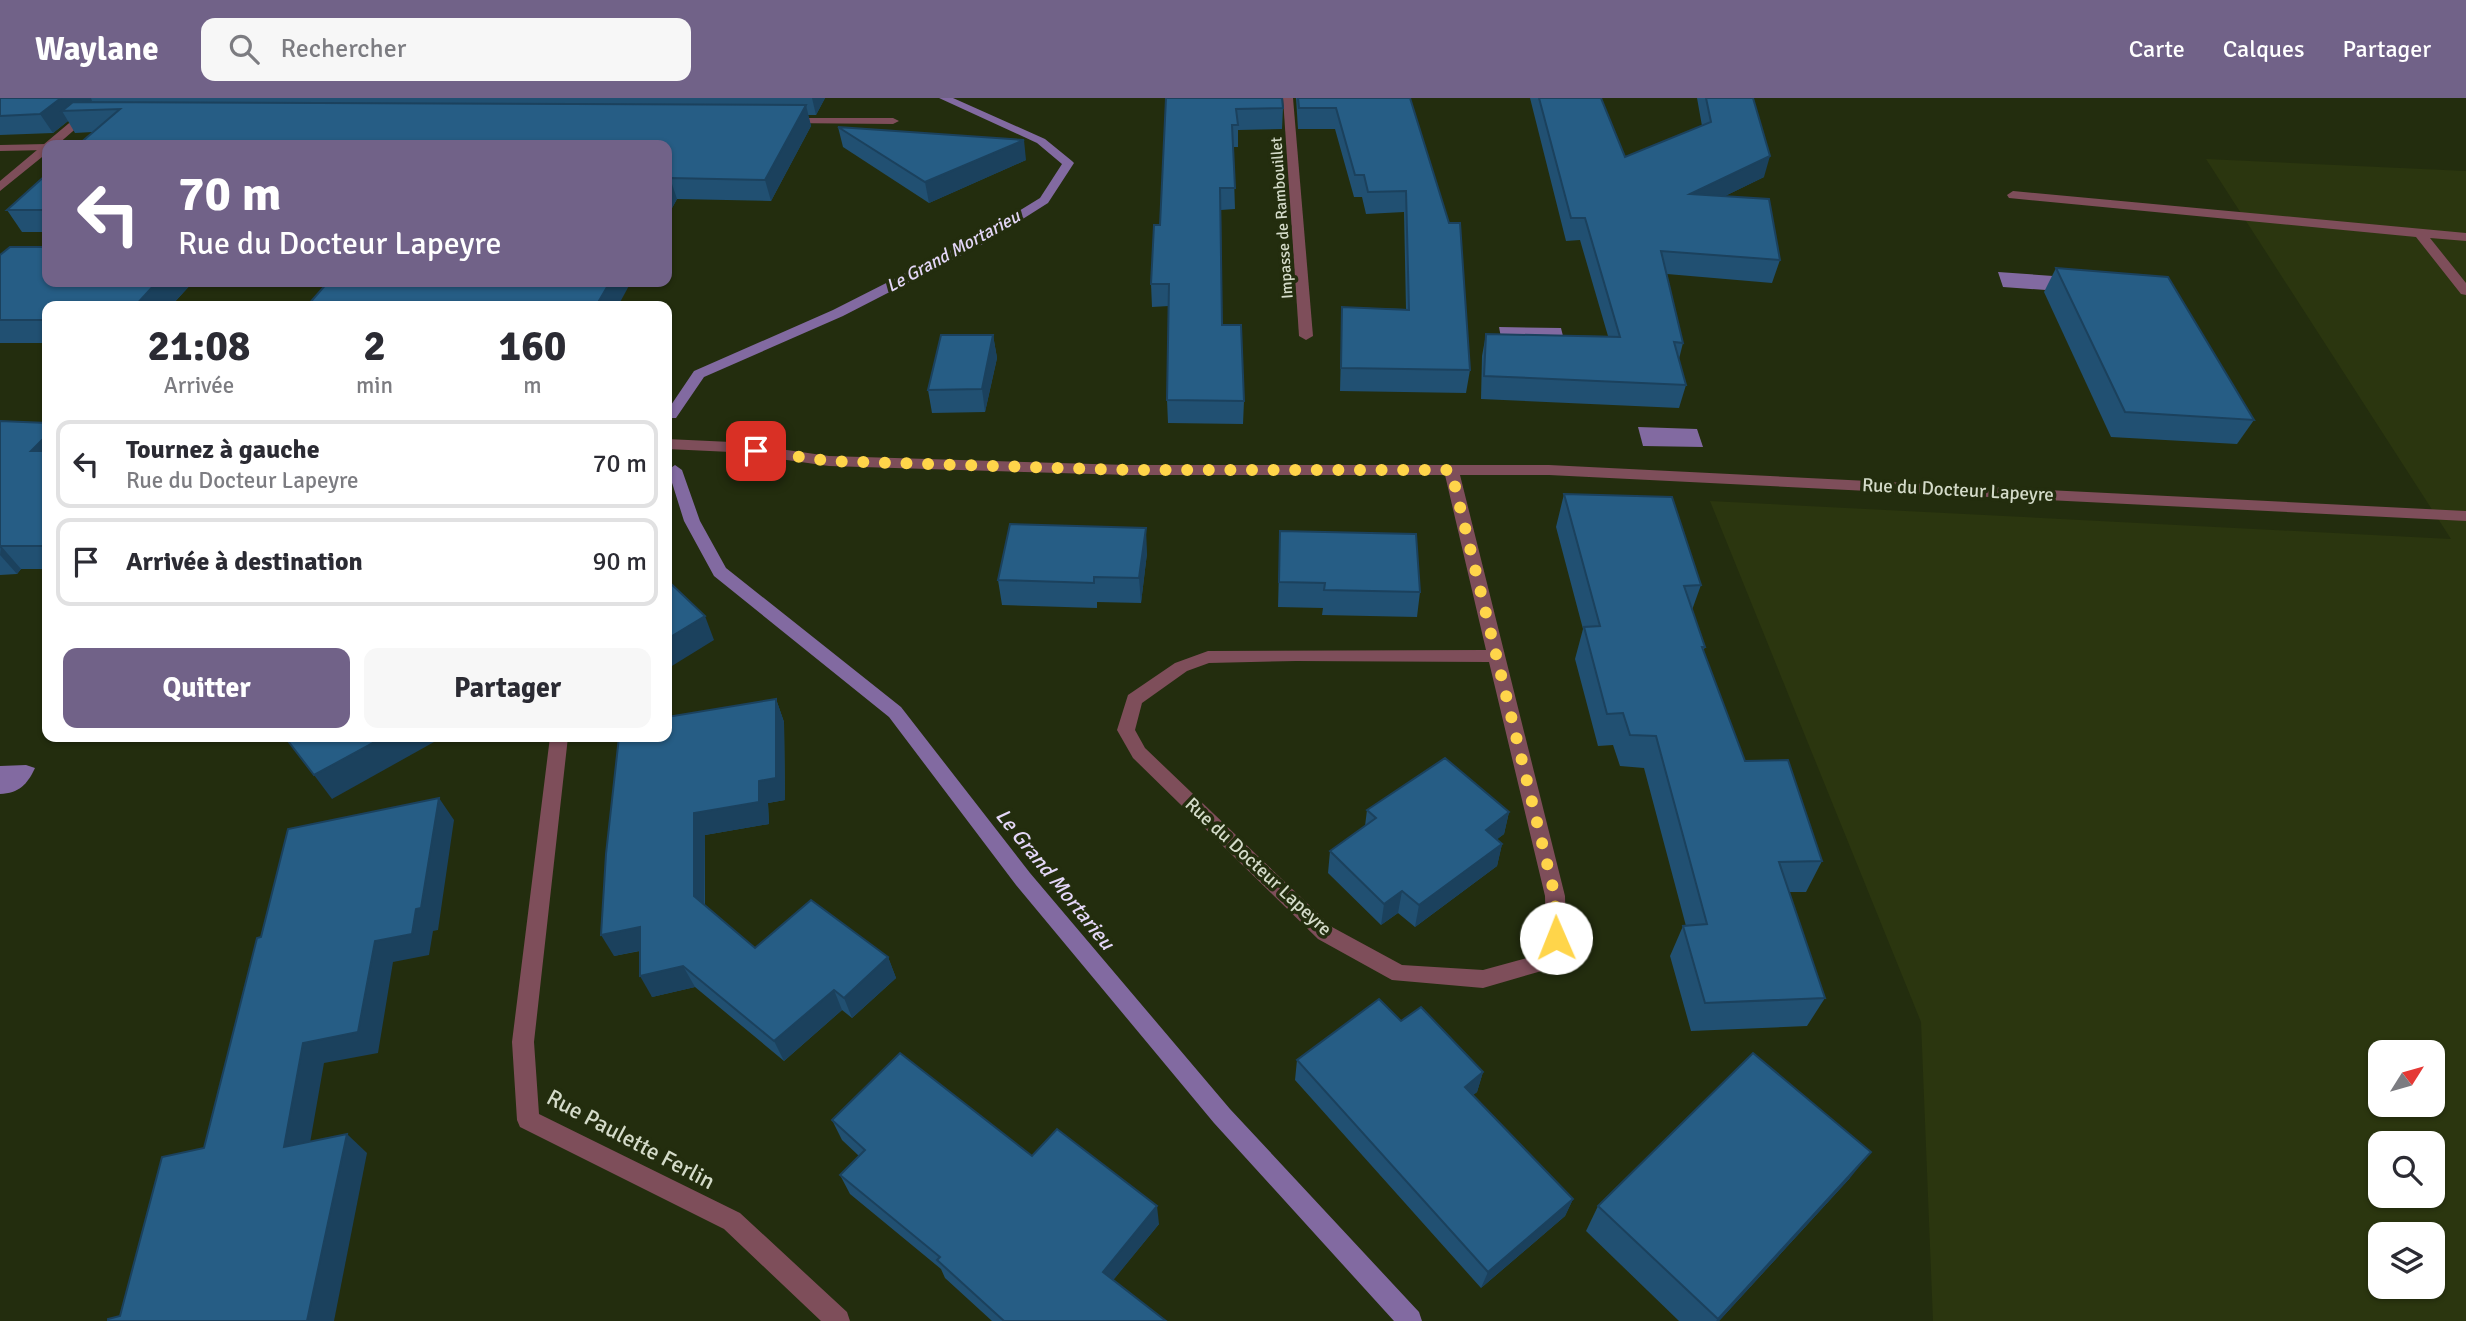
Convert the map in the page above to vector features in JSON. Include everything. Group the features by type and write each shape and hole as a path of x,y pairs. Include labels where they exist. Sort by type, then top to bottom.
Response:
{"street":[{"path":"55,140 106,98"},
{"name":"Impasse de Rambouillet","path":"1288,98 1306,336"},
{"path":"82,118 96,118"},
{"path":"781,121 893,121"},
{"path":"0,148 42,146"},
{"path":"0,187 42,151"},
{"path":"2013,195 2466,237"},
{"path":"2420,234 2466,291"},
{"name":"Rue du Docteur Lapeyre","path":"672,444 731,447 829,461 1127,470 1549,470 1733,477 2466,516"},
{"name":"Rue du Docteur Lapeyre","path":"1451,470 1497,656 1555,896 1556,938 1538,964 1483,979 1399,974 1325,933 1139,753 1126,730 1134,700 1181,667 1208,657 1497,656"},
{"name":"Rue Paulette Ferlin","path":"558,742 523,1042 528,1120 732,1221 838,1321"}],"shaded area":[{"path":"2206,159 2466,171 2466,1321 1933,1321 1921,1022 1710,501 2451,539"},
{"path":"1998,272 2053,276 2060,291 2003,287"},
{"path":"1499,327 1561,328 1565,344 1502,343"},
{"path":"1638,427 1697,429 1703,447 1643,446"},
{"path":"26,765 35,768 29,779 17,790 0,794 0,766"}],"building":[{"path":"0,98 61,98 40,114 0,116"},
{"path":"1166,98 1282,98 1283,108 1236,109 1238,125 1232,125 1235,188 1220,188 1222,325 1241,325 1244,401 1167,400 1169,284 1151,284 1154,225 1160,225"},
{"path":"1298,98 1410,98 1449,223 1460,223 1470,370 1341,368 1342,307 1409,310 1406,191 1368,192 1364,175 1355,175 1336,108 1299,108"},
{"path":"1539,98 1601,98 1625,157 1711,122 1706,98 1753,98 1770,156 1690,194 1769,199 1780,260 1661,251 1683,343 1674,342 1686,385 1484,376 1486,334 1620,337 1585,218 1571,218"},
{"path":"73,102 806,105 765,180 672,178 672,140 84,140 120,109 62,111"},
{"path":"838,127 1024,140 925,182"},
{"path":"42,178 42,210 7,210"},
{"path":"10,247 42,247 42,287 152,287 140,301 42,301 42,320 0,320 0,255"},
{"path":"2056,268 2168,277 2254,420 2125,412"},
{"path":"324,287 607,287 599,301 311,301"},
{"path":"941,335 993,335 982,389 928,390"},
{"path":"0,421 42,423 42,440 31,451 42,451 42,546 0,547"},
{"path":"1564,494 1672,497 1701,585 1684,586 1705,647 1702,647 1745,761 1788,760 1822,861 1779,862 1825,998 1705,1003 1683,926 1707,924 1656,736 1630,735 1623,713 1607,714 1584,627 1600,626"},
{"path":"1010,524 1146,528 1139,578 1094,577 1094,583 998,580"},
{"path":"1280,531 1416,534 1420,592 1324,590 1325,583 1279,582"},
{"path":"672,585 705,616 672,636"},
{"path":"776,699 776,778 759,781 759,802 694,813 694,896 755,948 811,900 888,957 844,998 834,990 774,1041 683,966 640,976 640,927 601,935 606,854 618,742 672,742 672,716"},
{"path":"289,742 375,742 314,775"},
{"path":"1445,758 1509,812 1486,830 1502,844 1419,905 1402,891 1384,904 1330,851 1376,818 1367,810"},
{"path":"439,798 421,908 416,909 412,934 375,941 358,1032 303,1043 284,1147 347,1134 307,1321 108,1321 120,1316 162,1157 204,1148 257,938 261,937 288,829"},
{"path":"1379,999 1401,1021 1421,1007 1483,1072 1465,1087 1573,1199 1488,1272 1297,1060"},
{"path":"900,1053 1032,1156 1057,1129 1157,1206 1103,1272 1166,1321 1004,1321 937,1260 940,1257 840,1175 865,1150 832,1120"},
{"path":"1753,1053 1871,1152 1718,1319 1598,1206"}],"waterway":[{"name":"Le Grand Mortarieu","path":"672,414 699,374 838,313 979,241 1044,200 1068,163 1041,141 944,98"},
{"name":"Le Grand Mortarieu","path":"675,470 692,521 720,572 895,712 1023,879 1222,1116 1410,1321"}],"route":[{"path":"756,451 829,461 1127,470 1451,470 1555,896 1556,938"}]}
